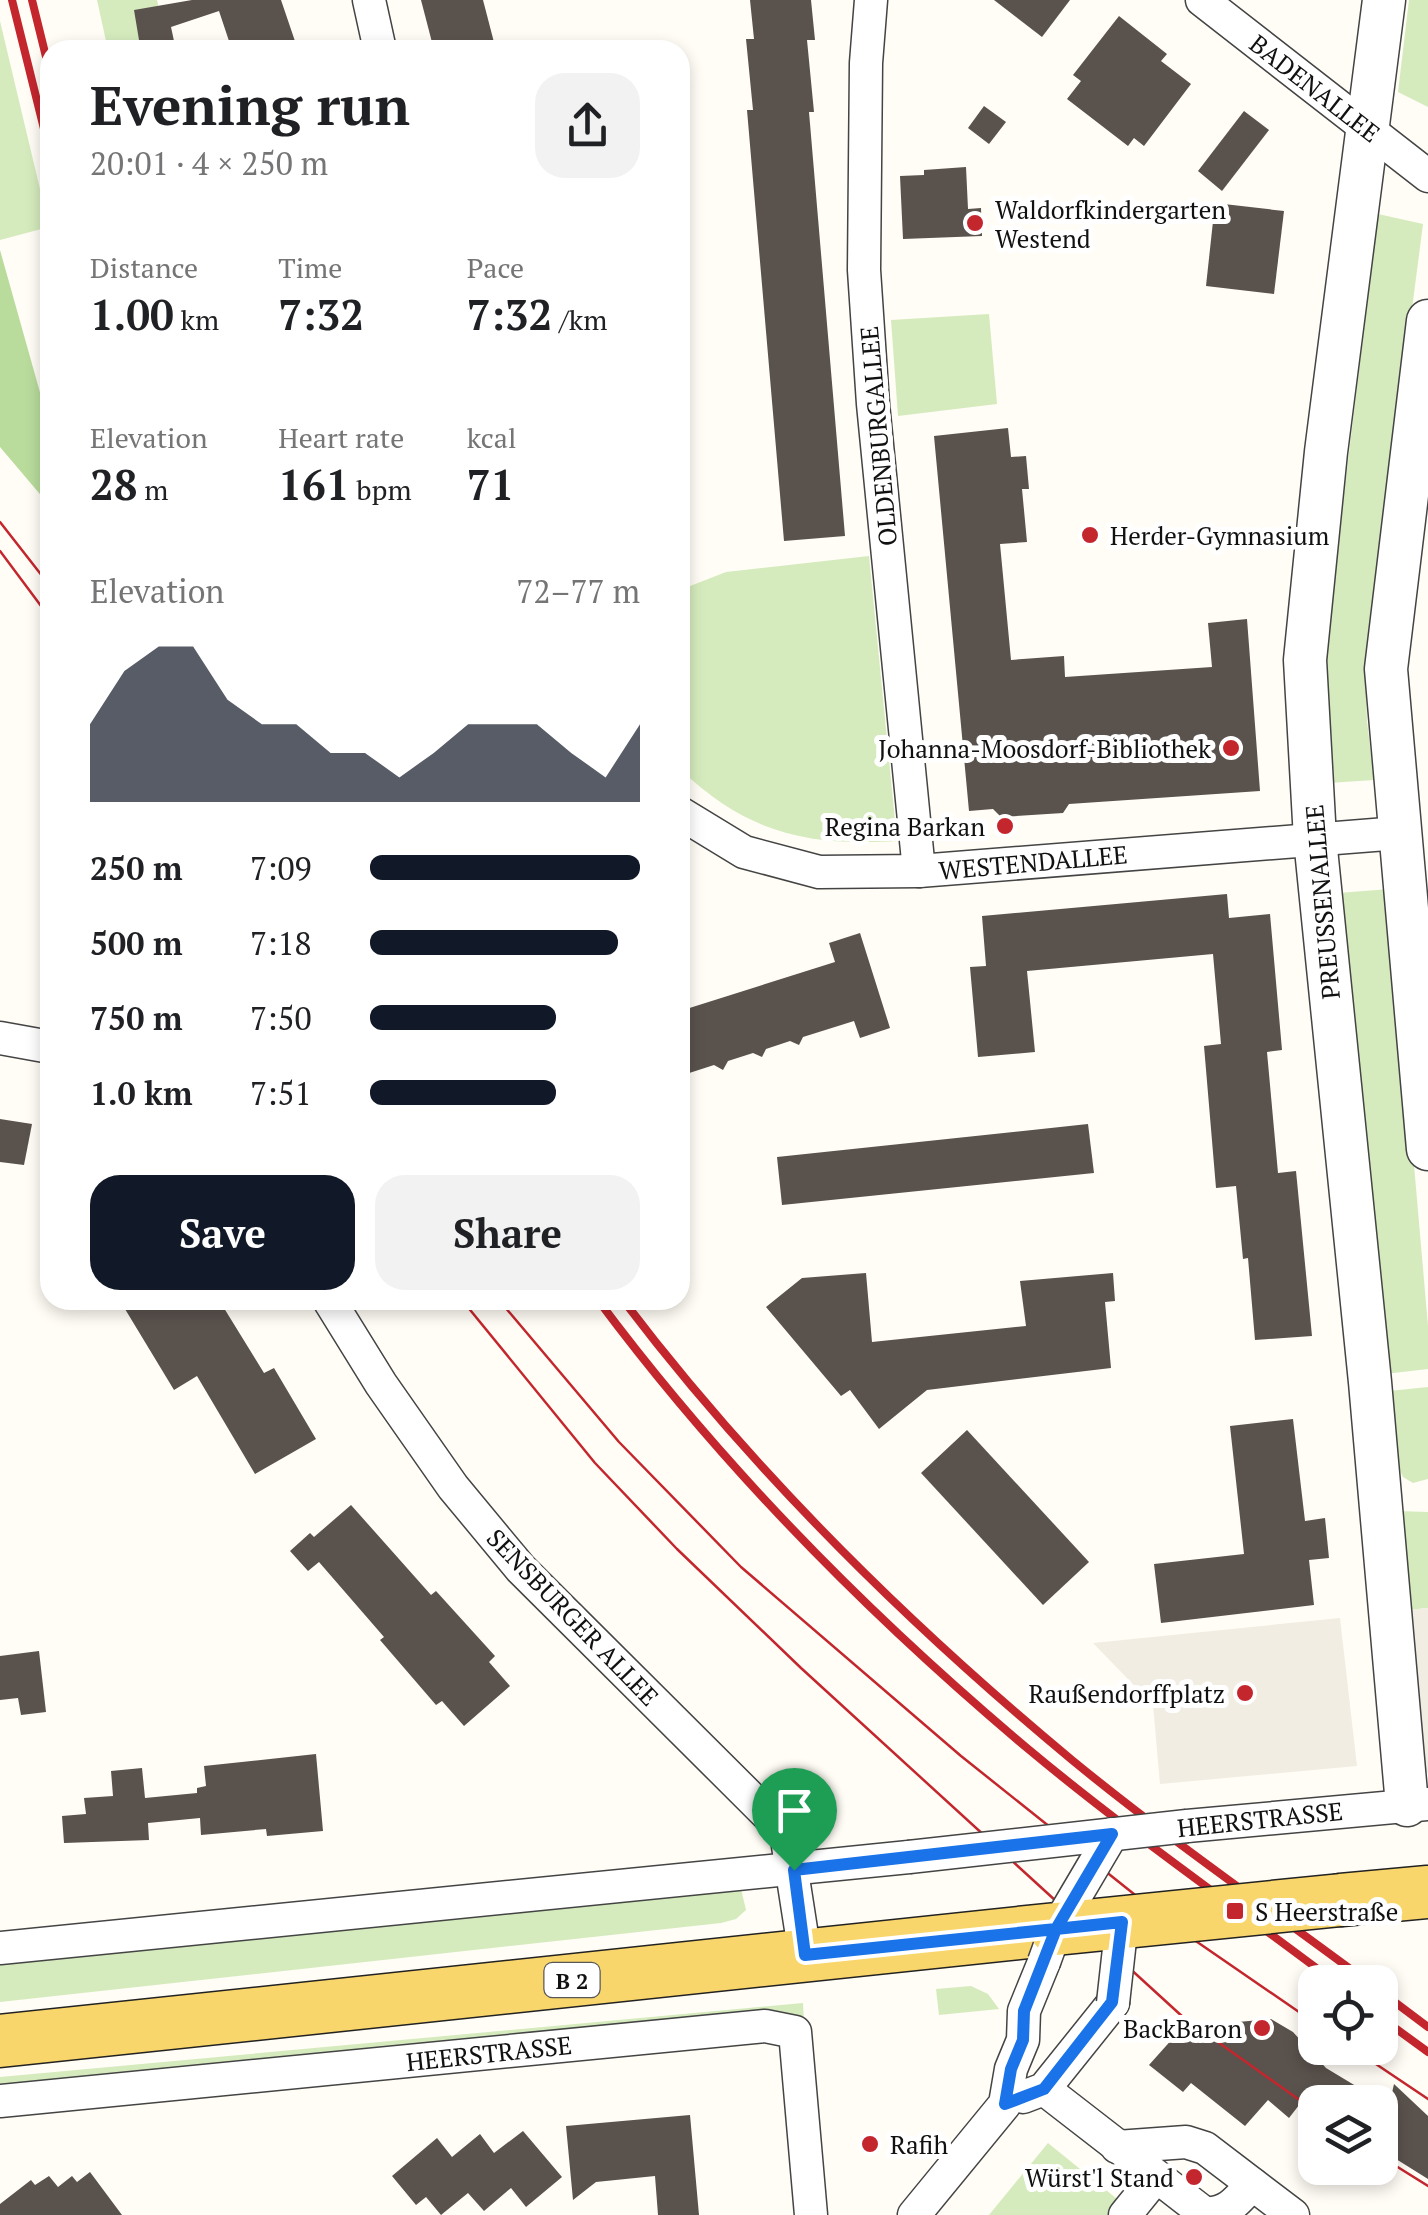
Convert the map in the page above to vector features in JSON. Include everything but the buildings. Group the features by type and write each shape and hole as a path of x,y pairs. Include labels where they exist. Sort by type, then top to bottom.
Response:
{"main road":[{"name":"B 2","path":"0,2041 805,1955 1036,1942 1122,1922 1428,1892"}],"street":[{"path":"369,0 378,40"},
{"name":"OLDENBURGALLEE","path":"871,0 864,150 864,270 919,871"},
{"name":"BADENALLEE","path":"1202,0 1428,176"},
{"name":"PREUSSENALLEE","path":"1384,0 1326,452 1305,660 1315,839 1418,1804"},
{"path":"1428,321 1386,669 1428,1149"},
{"name":"WESTENDALLEE","path":"690,819 744,852 819,872 919,871 1399,833"},
{"path":"0,1038 40,1045"},
{"name":"SENSBURGER ALLEE","path":"335,1310 453,1487 521,1569 786,1833 794,1870"},
{"name":"HEERSTRASSE","path":"0,1948 1418,1804"},
{"path":"1005,2104 1011,2069 1023,2040 1036,1942 1112,1834"},
{"path":"794,1870 805,1955"},
{"path":"914,2215 1005,2104 1044,2089 1112,2002 1122,1922"},
{"name":"HEERSTRASSE","path":"0,2101 783,2027 795,2032 811,2215"},
{"path":"1044,2089 1204,2213 1216,2215 1226,2211 1252,2184"},
{"path":"1117,2146 1186,2142 1205,2148 1294,2215"},
{"path":"1125,2215 1155,2178"}],"green space":[{"path":"97,0 157,0 166,40 106,40"},
{"path":"1409,0 1428,0 1428,107 1398,92"},
{"path":"0,21 40,189 40,229 0,240"},
{"path":"1378,214 1423,224 1365,671 1374,780 1329,783 1323,667"},
{"path":"0,250 40,392 40,494 0,447"},
{"path":"989,314 997,404 898,416 891,320"},
{"path":"869,556 897,841 834,841 780,831 729,808 690,778 690,586 726,572"},
{"path":"1390,889 1428,1326 1428,1369 1385,1374 1338,893"},
{"path":"1428,1387 1428,1479 1413,1483 1403,1477 1398,1466 1389,1391"},
{"path":"1397,1511 1428,1512 1428,1608 1408,1610"},
{"path":"741,1889 746,1910 736,1919 721,1923 0,2002 0,1960"},
{"path":"971,1986 988,1994 999,2009 939,2015 936,1989"},
{"path":"803,2003 804,2023 0,2088 0,2077"},
{"path":"1048,2143 1122,2203 1112,2215 989,2215"}],"shaded area":[{"path":"1428,1608 1428,1774 1424,1766 1408,1610"},
{"name":"Raußendorffplatz","path":"1340,1618 1357,1766 1160,1784 1153,1705 1093,1643"}],"tram line":[{"path":"0,522 40,573"},
{"path":"0,551 40,605"},
{"path":"470,1310 595,1463 677,1549 801,1668 1184,2018 1298,2099"},
{"path":"507,1310 619,1442 741,1567 961,1756 1174,1926 1298,2011"},
{"path":"1377,2065 1428,2099"},
{"path":"1398,2167 1428,2186"}],"railway":[{"path":"12,0 40,113"},
{"path":"32,0 42,40"},
{"path":"606,1310 746,1479 911,1646 1064,1778 1312,1965"},
{"path":"631,1310 779,1484 834,1543 951,1655 1108,1789 1345,1965"},
{"path":"1398,2004 1428,2027"},
{"path":"1398,2030 1428,2052"}],"place":[{"name":"Waldorfkindergarten Westend","path":"975,223"},
{"name":"Herder-Gymnasium","path":"1090,535"},
{"name":"Johanna-Moosdorf-Bibliothek","path":"1231,748"},
{"name":"Regina Barkan","path":"1005,826"},
{"name":"Raußendorffplatz","path":"1245,1693"},
{"name":"S Heerstraße","path":"1235,1911"},
{"name":"BackBaron","path":"1262,2028"},
{"name":"Rafih","path":"870,2144"},
{"name":"Würst'l Stand","path":"1194,2177"}],"route":[{"path":"794,1870 805,1955 1056,1929 1024,2011 1023,2040 1011,2069 1005,2104 1044,2089 1112,2002 1122,1922 1056,1929 1112,1834 794,1870"}]}
